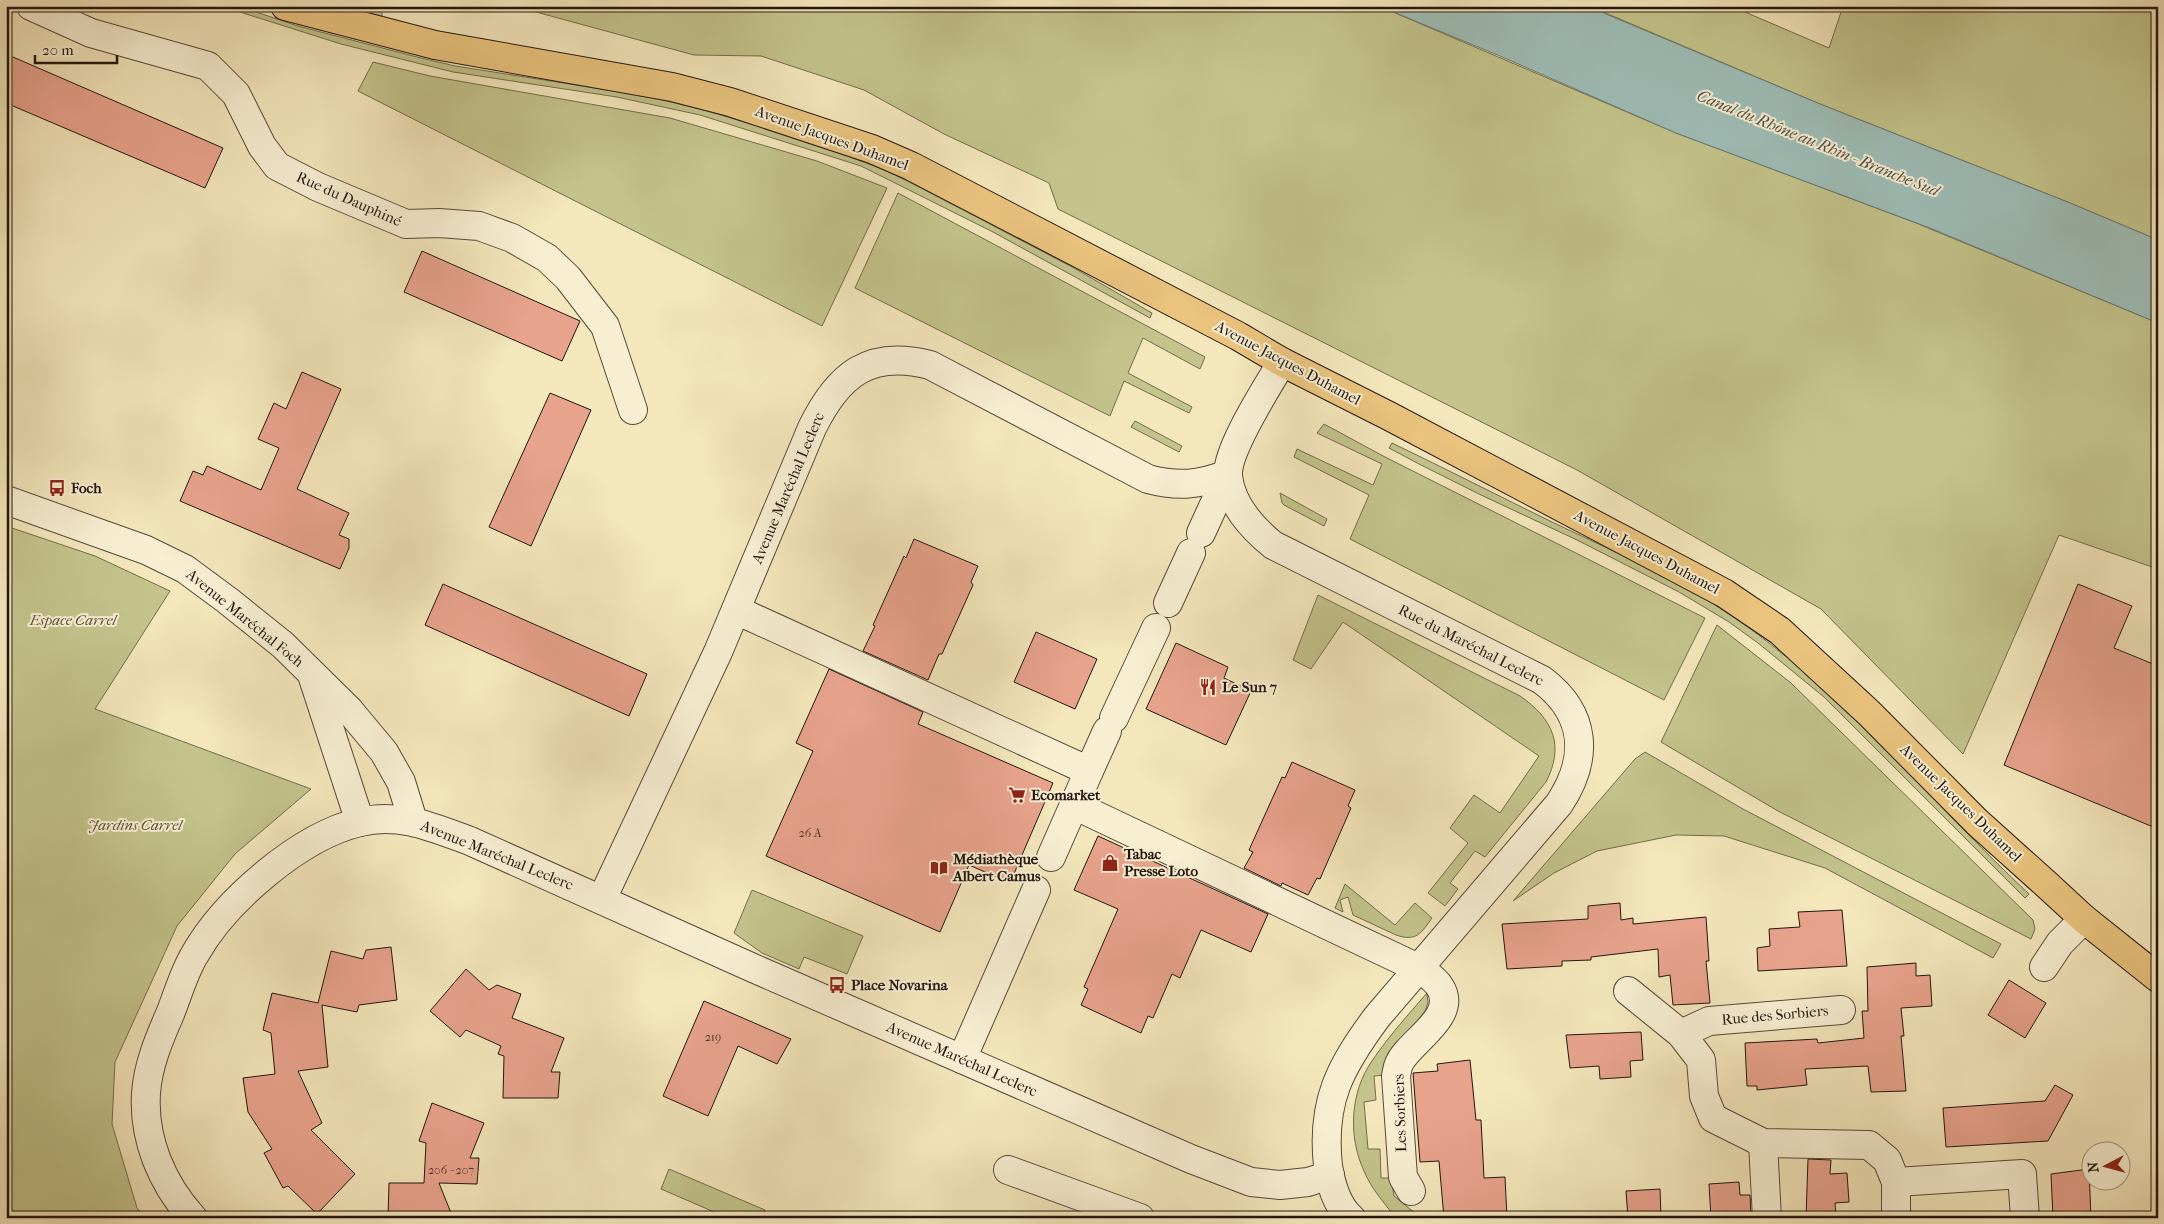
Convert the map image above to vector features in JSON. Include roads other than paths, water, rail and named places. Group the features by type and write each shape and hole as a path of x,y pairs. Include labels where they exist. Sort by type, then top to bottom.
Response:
{"main road":[{"name":"Avenue Jacques Duhamel","path":"284,6 435,45 672,87 730,102 830,134 911,166 1229,331 1282,362 1724,593 1780,631 1870,713 1977,822 2084,919 2158,978"}],"street":[{"name":"Rue du Dauphiné","path":"31,6 91,32 208,66 236,94 262,146 277,166 318,187 406,224 439,223 479,226 512,238 547,258 568,278 605,326 633,410"},
{"name":"Avenue Maréchal Leclerc","path":"602,899 736,610 824,404 833,392 854,373 877,362 905,360 930,365 1148,478 1180,485 1208,482 1228,474"},
{"path":"1168,603 1228,474 1232,454 1282,362"},
{"name":"Rue du Maréchal Leclerc","path":"1228,474 1244,518 1273,545 1542,680 1562,698 1574,719 1580,742 1576,769 1570,788 1559,804 1420,969 1377,1017 1357,1044 1341,1072 1332,1096 1326,1122 1326,1149 1330,1175 1338,1202 1351,1218"},
{"name":"Avenue Maréchal Foch","path":"6,500 146,550 185,569 283,644 349,710 384,752 401,782 413,821"},
{"path":"736,610 1089,771"},
{"path":"1051,857 1156,628"},
{"path":"311,671 360,822"},
{"name":"Les Sorbiers","path":"1074,805 1420,969 1440,986 1443,999 1438,1019 1399,1063 1396,1076 1402,1177 1411,1191"},
{"name":"Avenue Maréchal Leclerc","path":"193,1218 176,1197 161,1171 150,1136 146,1093 156,1047 195,954 242,896 286,858 311,841 360,822 387,818 413,821 470,841 962,1059 1182,1155 1251,1182 1280,1185 1308,1182 1330,1175"},
{"path":"962,1059 1036,890"},
{"path":"2044,967 2060,943 2084,919"},
{"path":"1628,991 1681,1034 1701,1060 1704,1096 1713,1118 1763,1143 1869,1146 1887,1160 1896,1182 1896,1218"},
{"name":"Rue des Sorbiers","path":"1681,1034 1709,1021 1841,1010"},
{"path":"1763,1143 1767,1218"},
{"path":"1008,1170 1140,1218"},
{"path":"1896,1182 2022,1174 2025,1218"}],"water":[{"name":"Canal du Rhône au Rhin - Branche Sud","path":"1379,6 1587,6 1820,104 2158,240 2158,323 1930,228 1676,133 1500,56"}],"place":[{"name":"Foch","path":"57,488"},
{"name":"Le Sun 7","path":"1208,687"},
{"name":"Ecomarket","path":"1017,795"},
{"name":"Tabac Presse Loto","path":"1110,863"},
{"name":"Médiathèque Albert Camus","path":"939,868"},
{"name":"Place Novarina","path":"837,985"}],"park label":[{"name":"Espace Carrel","path":"73,620"},
{"name":"Jardins Carrel","path":"135,825"}]}
